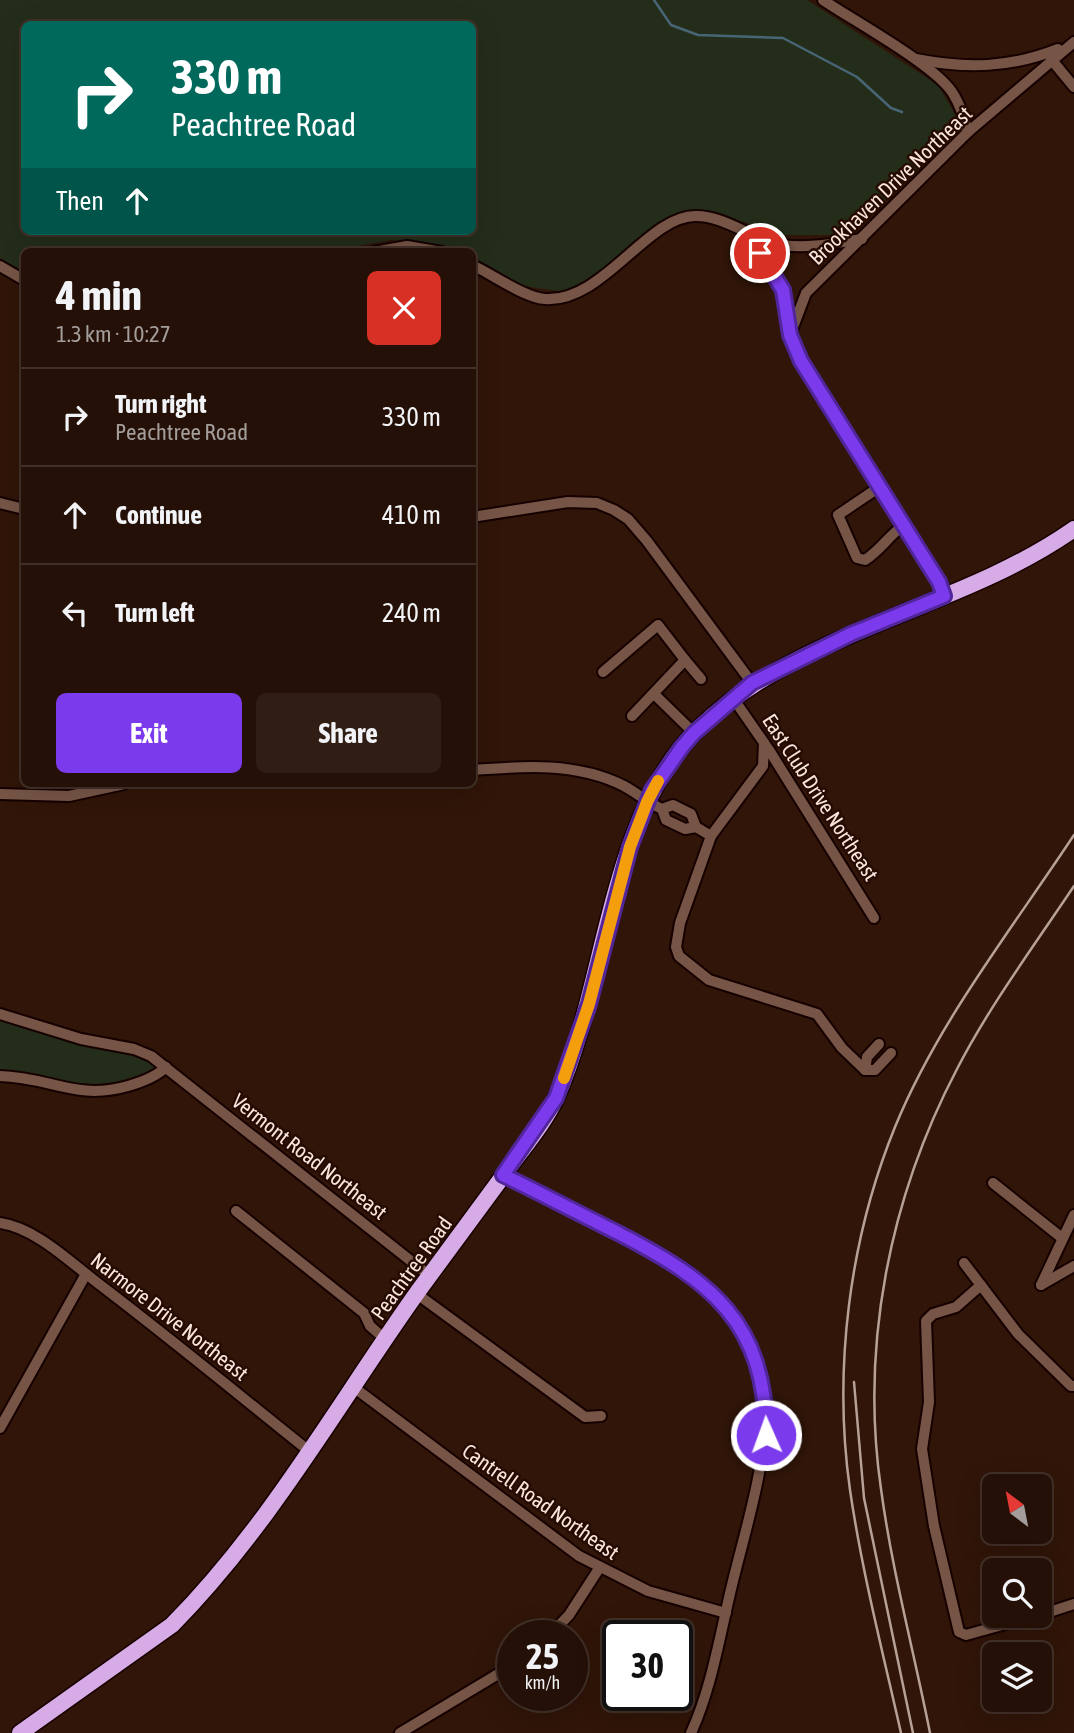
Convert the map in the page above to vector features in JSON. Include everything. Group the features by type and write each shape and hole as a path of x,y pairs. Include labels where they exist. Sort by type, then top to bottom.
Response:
{"highway":[{"name":"Peachtree Road","path":"20,1733 172,1625 255,1529 385,1339 550,1109 566,1073 589,1004 620,881 647,802 694,733 752,683 851,634 985,580 1074,529"}],"street":[{"path":"823,0 914,59 951,91 960,107 968,132"},
{"path":"914,59 943,64 998,67 1029,61 1070,44"},
{"name":"Brookhaven Drive Northeast","path":"790,335 806,293 968,132 1070,44"},
{"path":"1051,59 1074,87"},
{"path":"476,267 544,299 561,297 600,279 665,227 680,219 695,216 712,218 782,245 823,246 862,239"},
{"path":"749,234 783,290 790,335 801,361 881,486 939,582 944,596"},
{"path":"396,248 419,248"},
{"path":"0,266 21,278"},
{"path":"881,486 838,515 857,558 865,560 884,548 888,537 904,525"},
{"path":"476,516 568,502 597,503 614,510 647,541 752,683"},
{"path":"0,503 21,508"},
{"path":"603,672 658,625 701,679"},
{"path":"632,716 685,660"},
{"path":"654,694 694,733"},
{"name":"East Club Drive Northeast","path":"733,698 874,918"},
{"path":"764,743 762,766 710,836 680,923 676,947 679,956 709,980 817,1013 842,1048 865,1070 875,1070 888,1056 876,1047 864,1064 865,1070"},
{"path":"476,770 537,766 579,771 625,787 662,809 673,805 691,814 696,827 710,836"},
{"path":"0,794 69,796 110,787"},
{"name":"Vermont Road Northeast","path":"0,1014 81,1039 134,1049 166,1067 430,1276"},
{"path":"0,1076 39,1080 77,1092 95,1094 141,1082 166,1067"},
{"path":"503,1175 686,1270 721,1302 746,1338 763,1386 766,1435 760,1474 708,1683 691,1733"},
{"path":"993,1183 1062,1238"},
{"path":"236,1211 364,1313 370,1326 385,1339"},
{"path":"1074,1215 1041,1285 1074,1266"},
{"name":"Narmore Drive Northeast","path":"0,1223 26,1231 86,1274 309,1451"},
{"path":"964,1262 1018,1334 1070,1386 1074,1386"},
{"path":"0,1428 86,1274"},
{"path":"981,1285 956,1307 933,1314 926,1321 929,1402 921,1441 927,1491 959,1632 966,1635 992,1628"},
{"path":"417,1294 585,1417 601,1416"},
{"name":"Cantrell Road Northeast","path":"352,1386 551,1536 600,1567 648,1591 726,1613"},
{"path":"564,1620 600,1567"},
{"path":"1052,1611 1074,1604"},
{"path":"400,1733 497,1675"}],"green space":[{"path":"0,0 807,0 938,85 955,114 957,125 952,137 858,227 831,235 781,235 715,212 690,210 662,222 608,266 566,292 523,286 476,262 476,248 445,248 391,240 346,248 21,248 21,270 0,258"},
{"path":"0,1018 73,1042 132,1051 156,1067 124,1083 91,1089 24,1074 0,1072"}],"waterway":[{"path":"654,0 671,25 698,35 783,38 857,77 891,108 902,112"}],"railway":[{"path":"901,1733 860,1551 845,1445 845,1352 856,1260 879,1170 912,1088 977,977 1074,835"},
{"path":"930,1733 891,1550 875,1435 878,1327 886,1273 914,1168 957,1069 998,999 1074,886"},
{"path":"854,1382 864,1498 913,1733"}],"slow traffic":[{"path":"564,1078 581,1021 589,1004 630,847 658,781"}],"route":[{"path":"760,253 783,290 790,335 801,361 886,493 939,582 944,596 851,634 752,683 694,733 682,747 652,790 630,847 589,1004 556,1098 503,1175 628,1238 686,1270 706,1286 735,1319 756,1361 763,1386 766,1435"}]}
